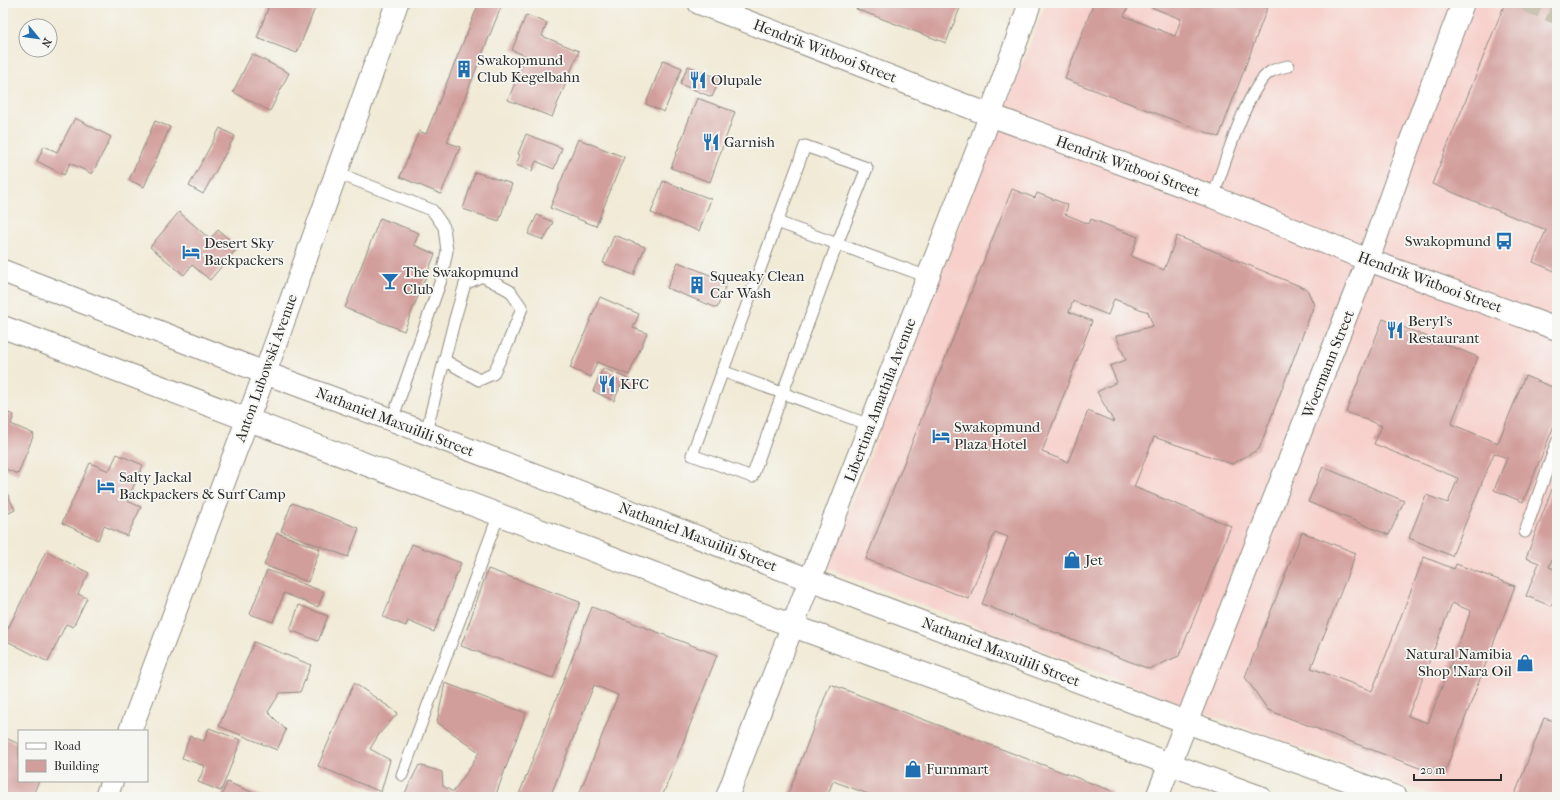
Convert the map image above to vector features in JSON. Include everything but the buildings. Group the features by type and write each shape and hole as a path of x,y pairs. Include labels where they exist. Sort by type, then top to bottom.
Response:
{"main road":[{"name":"Anton Lubowski Avenue","path":"130,730 246,419 265,373 398,3"},
{"name":"Hendrik Witbooi Street","path":"699,3 1212,197 1368,260 1557,329"},
{"name":"Libertina Amathila Avenue","path":"727,797 928,277 990,114 1030,3"},
{"name":"Woermann Street","path":"1157,797 1368,260 1408,148 1463,3"},
{"name":"Nathaniel Maxuilili Street","path":"3,271 265,373 426,432 810,580 1186,722 1396,797"},
{"path":"3,327 793,626 1260,797"},
{"path":"106,797 112,782"}],"lane":[{"path":"1212,197 1236,130 1255,88 1270,72 1288,66"},
{"path":"805,146 867,168 837,244 752,477 692,455 805,146"},
{"path":"337,172 432,210 444,227 447,251 441,280 392,420"},
{"path":"777,222 928,277"},
{"path":"426,432 444,360 454,322 465,284 482,276 510,291 522,308 508,343 493,374 479,380 444,360"},
{"path":"722,371 870,425"},
{"path":"1525,532 1557,442"},
{"path":"402,775 499,514"}],"shaded area":[{"path":"1046,3 1557,3 1557,797 1438,797 1205,713 827,568"}],"tunnel":[{"path":"1525,3 1557,16"}],"place":[{"name":"Swakopmund Club Kegelbahn","path":"464,69"},
{"name":"Olupale","path":"698,80"},
{"name":"Garnish","path":"711,142"},
{"name":"Swakopmund","path":"1504,241"},
{"name":"Desert Sky Backpackers","path":"191,252"},
{"name":"The Swakopmund Club","path":"390,281"},
{"name":"Squeaky Clean Car Wash","path":"697,285"},
{"name":"Beryl's Restaurant","path":"1395,330"},
{"name":"KFC","path":"607,384"},
{"name":"Swakopmund Plaza Hotel","path":"941,436"},
{"name":"Salty Jackal Backpackers & Surf Camp","path":"106,486"},
{"name":"Jet","path":"1072,560"},
{"name":"Natural Namibia Shop !Nara Oil","path":"1525,663"},
{"name":"Furnmart","path":"913,769"}]}
